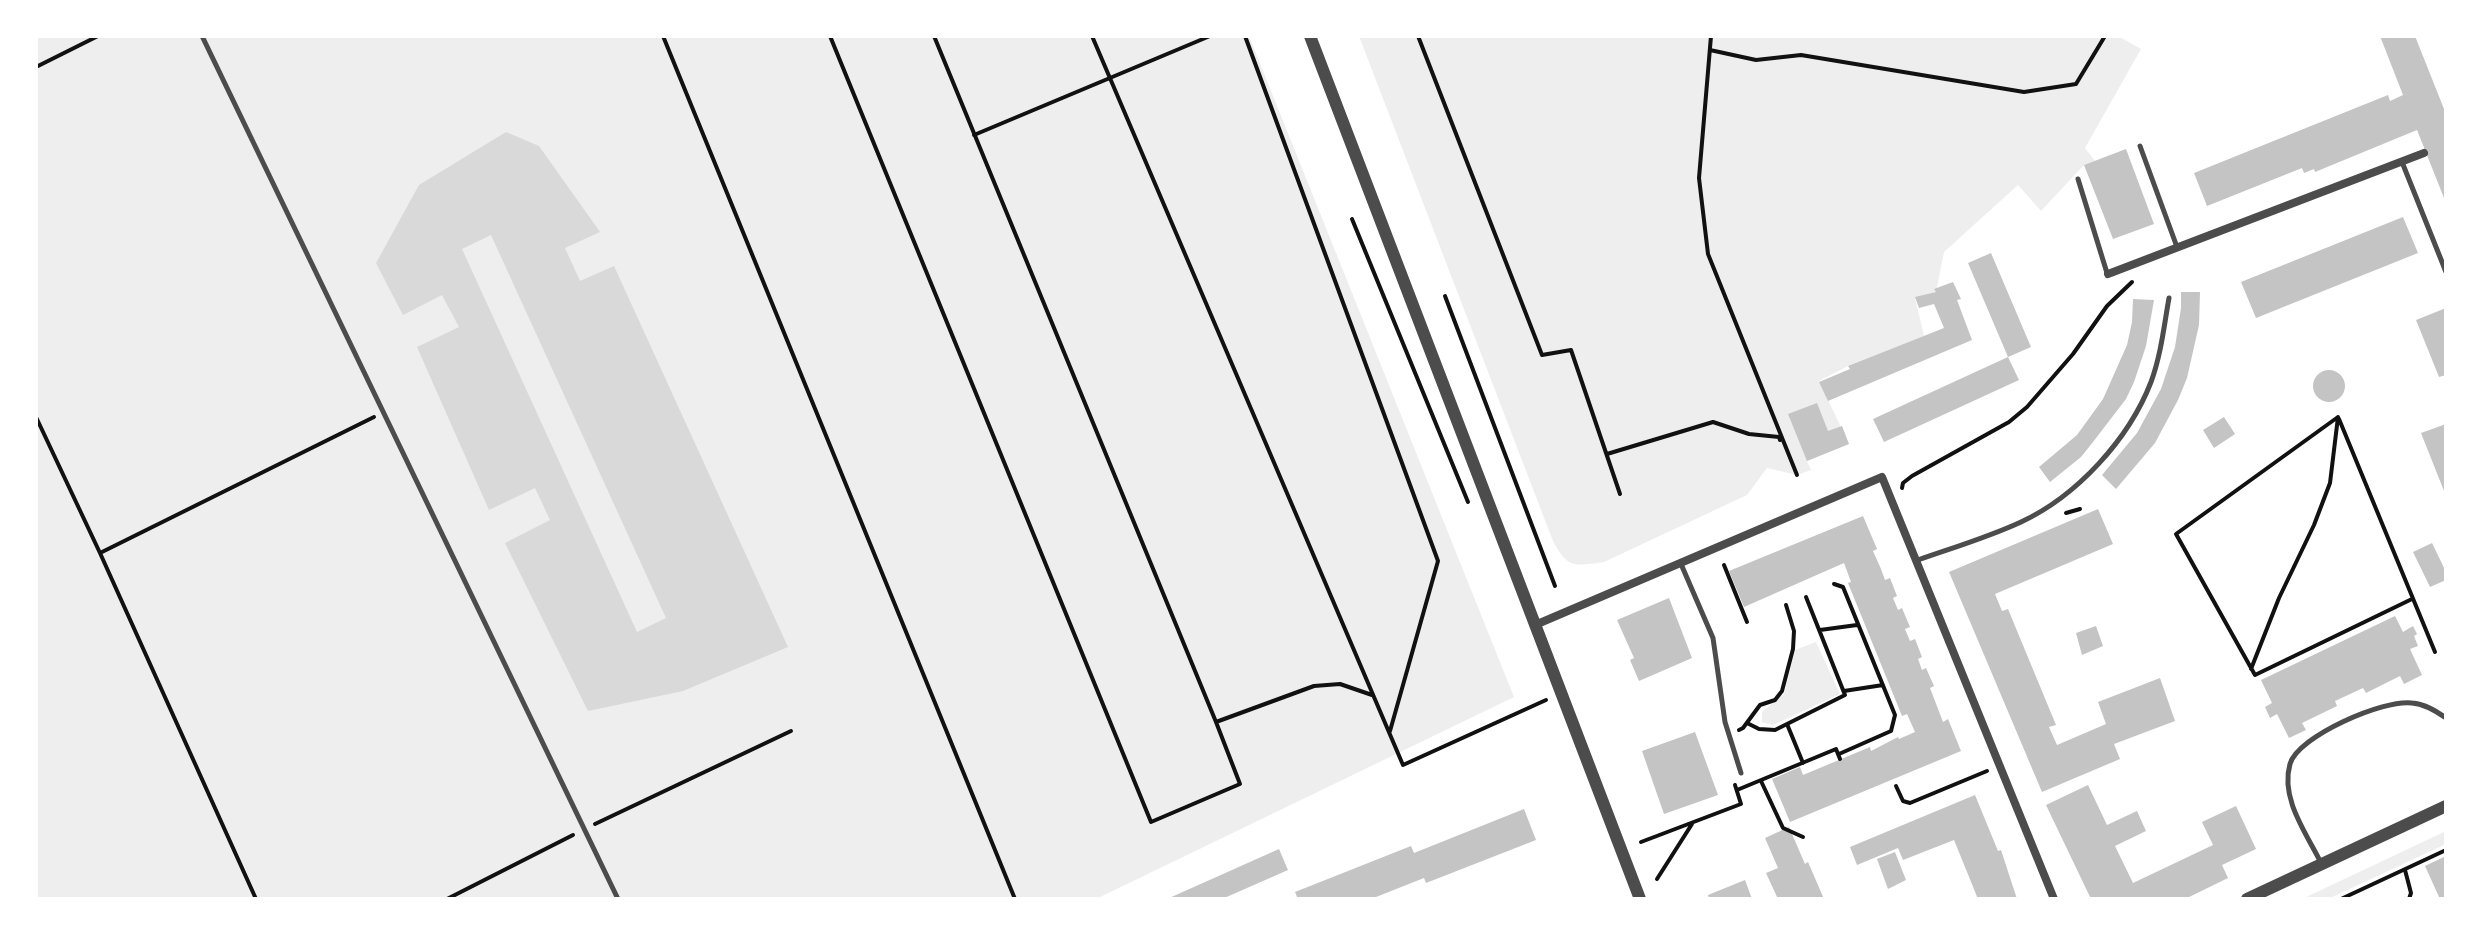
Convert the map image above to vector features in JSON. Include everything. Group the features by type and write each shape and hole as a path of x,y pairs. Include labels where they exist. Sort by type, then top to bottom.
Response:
{"street":[{"path":"1310,36 1640,899"},
{"path":"2108,274 2424,153"},
{"path":"1535,625 1882,477 2054,899"},
{"path":"2247,899 2446,806"}],"lane":[{"path":"202,36 618,899"},
{"path":"2140,146 2177,247"},
{"path":"2402,161 2446,272"},
{"path":"2078,179 2108,274"},
{"path":"1918,560 2023,522 2086,476 2128,424 2151,382 2169,298"},
{"path":"1680,563 1713,638 1728,733 1741,773"},
{"path":"2321,863 2293,807 2289,790 2290,762 2297,751 2318,735 2365,712 2393,704 2412,702 2432,708 2446,718"}],"path":[{"path":"36,67 98,36"},
{"path":"663,36 1015,899"},
{"path":"830,36 1151,822 1240,784 934,36"},
{"path":"1092,36 1403,765 1548,699"},
{"path":"974,135 1210,36"},
{"path":"1245,36 1438,561 1389,734"},
{"path":"1418,36 1542,355 1571,350 1620,494"},
{"path":"1607,454 1713,422 1749,434 1779,437 1797,475 1708,254 1699,178 1711,36"},
{"path":"1710,50 1756,60 1801,55 2024,92 2076,84 2105,36"},
{"path":"1352,219 1471,510"},
{"path":"1897,511 1904,504 1901,493 1903,483 2009,422 2027,407 2073,354 2107,306 2160,253"},
{"path":"1445,296 1555,586"},
{"path":"100,553 383,412"},
{"path":"36,417 256,899"},
{"path":"2338,417 2351,442 2435,652"},
{"path":"2338,417 2176,534 2255,675 2412,599"},
{"path":"2251,669 2330,483 2338,417"},
{"path":"1724,565 1747,622"},
{"path":"1737,790 1836,749 1840,757 1891,731 1895,715 1843,587 1834,584"},
{"path":"1747,723 1767,731 1845,695 1806,597"},
{"path":"1728,733 1743,728 1760,705 1775,700 1782,691 1793,649 1794,631 1786,605"},
{"path":"1820,630 1858,624"},
{"path":"1216,722 1314,686 1340,684 1372,695"},
{"path":"1844,691 1883,685"},
{"path":"1543,687 1553,711"},
{"path":"1787,723 1803,763"},
{"path":"447,899 791,731"},
{"path":"1896,786 1903,801 1910,803 1987,771"},
{"path":"1641,842 1741,804 1732,776"},
{"path":"1760,780 1783,828 1803,837"},
{"path":"1657,879 1693,822"},
{"path":"2341,899 2446,850"},
{"path":"2405,870 2411,893 2409,899"}],"shaded area":[{"path":"36,36 1249,36 1514,697 1096,899 36,899"},
{"path":"1359,36 2118,36 2141,49 2085,148 2095,161 2084,165 2041,211 2018,185 1944,252 1936,292 1915,298 1924,336 1819,381 1849,444 1807,461 1811,470 1797,475 1767,468 1747,495 1604,562 1573,564 1563,557 1553,541"},
{"path":"506,132 539,146 600,232 565,248 580,281 614,266 788,647 683,691 588,711 505,543 550,520 535,488 489,510 417,347 459,327 442,295 403,315 376,263 419,185","holes":["491,235 666,618 637,632 462,249"]},
{"path":"1816,642 1840,694 1773,725 1762,722 1762,712 1784,694 1795,650"},
{"path":"2446,831 2446,844 2328,899 2302,899"}],"building":[{"path":"2380,36 2415,36 2446,114 2446,203 2417,130 2315,172 2314,169 2304,173 2302,168 2207,206 2194,173 2388,95 2390,101 2403,95"},
{"path":"2126,149 2154,224 2113,239 2084,165"},
{"path":"2403,217 2418,253 2256,318 2241,282"},
{"path":"1991,253 2031,347 2008,357 1968,263"},
{"path":"1953,282 1972,340 1828,401 1819,382 1850,369 1848,366 1944,328 1934,304 1919,308 1915,297 1936,292 1934,289"},
{"path":"2181,292 2200,292 2199,325 2187,378 2155,443 2116,489 2102,475 2137,433 2161,389 2175,347"},
{"path":"2133,299 2154,300 2146,346 2134,382 2126,399 2081,457 2050,482 2039,467 2077,435 2103,399 2127,345"},
{"path":"2446,308 2446,375 2439,377 2416,320"},
{"path":"2008,357 2019,380 1884,442 1873,419"},
{"path":"2329,370 2340,375 2345,386 2340,397 2329,402 2318,397 2313,386 2318,375"},
{"path":"1817,403 1828,431 1842,426 1849,444 1807,461 1788,414"},
{"path":"2224,417 2235,434 2214,448 2203,430"},
{"path":"2446,424 2446,496 2421,433"},
{"path":"2098,509 2113,544 1995,594 2002,611 2008,609 2056,725 2049,727 2057,745 2106,724 2098,702 2160,678 2175,721 2114,744 2120,759 2042,792 1949,572"},
{"path":"1863,516 1877,549 1873,551 1885,580 1890,578 1897,596 1893,598 1898,610 1902,608 1910,627 1905,629 1910,641 1915,639 1922,657 1918,659 1922,670 1926,668 1934,686 1930,688 1943,722 1948,719 1961,751 1790,822 1772,779 1800,767 1803,775 1915,732 1907,714 1902,716 1848,583 1851,582 1844,563 1744,607 1729,571"},
{"path":"2432,543 2446,572 2446,580 2430,587 2413,552"},
{"path":"1669,598 1692,658 1639,681 1630,660 1634,658 1617,620"},
{"path":"2395,616 2403,632 2413,626 2417,634 2414,636 2418,646 2410,649 2422,675 2404,684 2400,676 2366,693 2363,688 2335,701 2337,706 2302,723 2306,730 2289,738 2277,714 2270,718 2265,707 2272,703 2261,680"},
{"path":"2096,626 2103,646 2082,655 2076,633"},
{"path":"1695,732 1718,795 1664,814 1642,751"},
{"path":"2088,785 2107,825 2137,811 2146,831 2115,846 2133,883 2213,845 2202,822 2236,806 2256,849 2222,865 2228,878 2185,899 2091,899 2046,805"},
{"path":"1975,795 1998,851 2001,850 2017,899 1978,899 1954,840 1903,860 1898,848 1857,865 1850,847"},
{"path":"1524,809 1536,840 1426,883 1424,878 1371,899 1298,899 1295,892 1411,846 1414,853"},
{"path":"1789,827 1824,899 1778,899 1766,873 1778,868 1765,838"},
{"path":"1279,849 1288,870 1222,899 1167,899"},
{"path":"1895,852 1906,880 1888,889 1877,859"},
{"path":"2446,856 2446,899 2440,899 2425,866"},
{"path":"1745,880 1752,899 1709,899 1708,895"}]}
